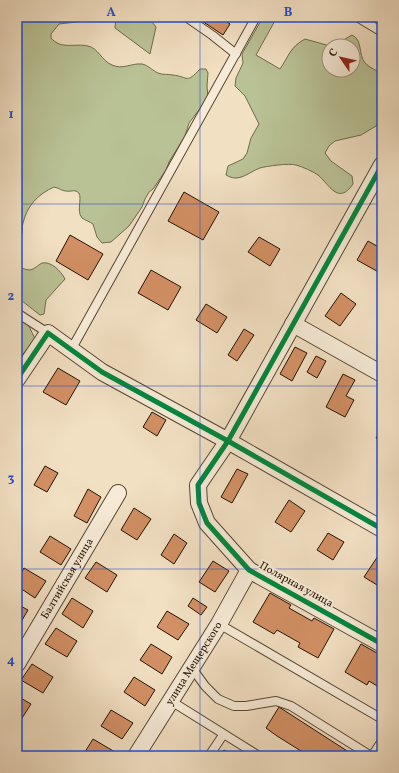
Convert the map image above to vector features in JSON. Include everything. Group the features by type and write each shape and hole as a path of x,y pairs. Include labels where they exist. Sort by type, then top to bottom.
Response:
{"street":[{"path":"228,441 382,165"},
{"path":"292,324 382,374"},
{"path":"17,379 48,333 102,372 228,441 382,529"},
{"name":"Полярная улица","path":"228,441 198,485 199,503 206,523 249,570 382,644"},
{"name":"Балтийская улица","path":"17,664 118,493"},
{"name":"улица Мещерского","path":"136,756 219,624 249,570"}],"lane":[{"path":"186,17 236,54"},
{"path":"71,350 256,17"},
{"path":"357,17 382,32"},
{"path":"17,314 48,333"},
{"path":"219,624 382,719"},
{"path":"192,668 205,686 218,699 234,706 246,706 276,701 291,706 371,756 382,741"},
{"path":"171,701 259,756"},
{"path":"209,756 224,735"}],"green space":[{"path":"17,17 87,17 76,22 59,24 51,34 51,38 59,44 83,45 91,47 95,49 105,61 120,67 142,64 160,74 187,78 192,77 200,69 206,69 208,73 208,98 189,123 185,136 169,162 166,170 153,189 149,192 142,207 129,226 111,242 102,243 97,237 93,224 82,218 80,215 79,193 76,191 65,191 54,187 38,197 27,211 17,251"},
{"path":"116,17 148,17 156,27 150,54 115,28"},
{"path":"263,17 277,17 256,55 280,69 290,52 296,45 305,39 321,43 321,78 361,78 361,52 365,63 382,74 382,115 376,126 361,135 335,141 329,146 325,153 331,161 352,176 353,184 348,190 343,193 338,193 330,188 318,175 293,164 260,168 239,178 226,175 228,166 243,159 247,153 251,138 259,124 245,96 235,86 236,78 243,63 242,54"},
{"path":"352,35 356,38 347,38"},
{"path":"17,257 18,267 30,270 42,263 49,264 58,270 65,279 46,300 44,314 40,315 17,297"},
{"path":"17,315 28,324 35,339 17,361"}],"building":[{"path":"196,17 220,17 230,24 223,35"},
{"path":"382,45 382,56 377,53"},
{"path":"184,192 219,212 203,240 168,221"},
{"path":"70,235 103,254 88,280 56,261"},
{"path":"259,237 280,249 270,266 248,252"},
{"path":"368,241 382,249 382,274 357,260"},
{"path":"151,270 181,287 168,310 138,293"},
{"path":"341,293 356,304 340,326 325,316"},
{"path":"206,304 227,317 217,333 196,320"},
{"path":"244,329 254,335 237,361 228,355"},
{"path":"295,347 307,353 292,381 280,374"},
{"path":"316,356 326,361 317,378 307,372"},
{"path":"58,368 80,381 66,405 43,392"},
{"path":"343,374 355,380 346,396 354,400 345,417 326,407"},
{"path":"152,412 166,420 157,436 143,427"},
{"path":"381,429 382,430 382,442 376,438"},
{"path":"45,466 58,473 47,492 34,485"},
{"path":"237,469 248,474 232,503 221,497"},
{"path":"88,489 101,497 87,523 74,516"},
{"path":"289,500 305,511 291,532 275,522"},
{"path":"134,508 151,519 137,540 121,530"},
{"path":"328,533 344,542 333,560 317,550"},
{"path":"174,534 187,543 174,564 161,555"},
{"path":"50,536 71,549 61,565 40,552"},
{"path":"378,556 382,559 382,588 364,577"},
{"path":"213,561 229,571 215,592 199,582"},
{"path":"96,562 117,575 107,592 85,578"},
{"path":"24,568 46,581 35,598 17,586 17,580"},
{"path":"270,593 291,605 289,608 312,621 314,618 334,629 318,658 298,647 300,643 277,630 274,634 253,622"},
{"path":"72,598 93,611 83,628 62,614"},
{"path":"193,598 207,607 201,615 188,606"},
{"path":"17,604 28,610 18,627 17,626"},
{"path":"167,611 189,624 178,640 157,627"},
{"path":"56,628 77,641 67,657 45,644"},
{"path":"151,644 172,657 162,674 140,660"},
{"path":"361,644 382,656 380,659 382,660 382,689 369,681 367,685 345,672"},
{"path":"32,664 53,677 43,693 21,680"},
{"path":"134,677 155,690 145,706 124,692"},
{"path":"17,696 31,704 17,726"},
{"path":"279,707 355,756 309,756 277,736 266,728"},
{"path":"111,710 133,723 122,739 101,726"},
{"path":"93,739 115,752 112,756 83,755"},
{"path":"224,750 233,756 220,756"}],"cycle path":[{"path":"382,165 228,441 198,485 199,503 207,523 249,570 382,644"},
{"path":"17,379 48,333 102,372 228,441 382,529"}]}
